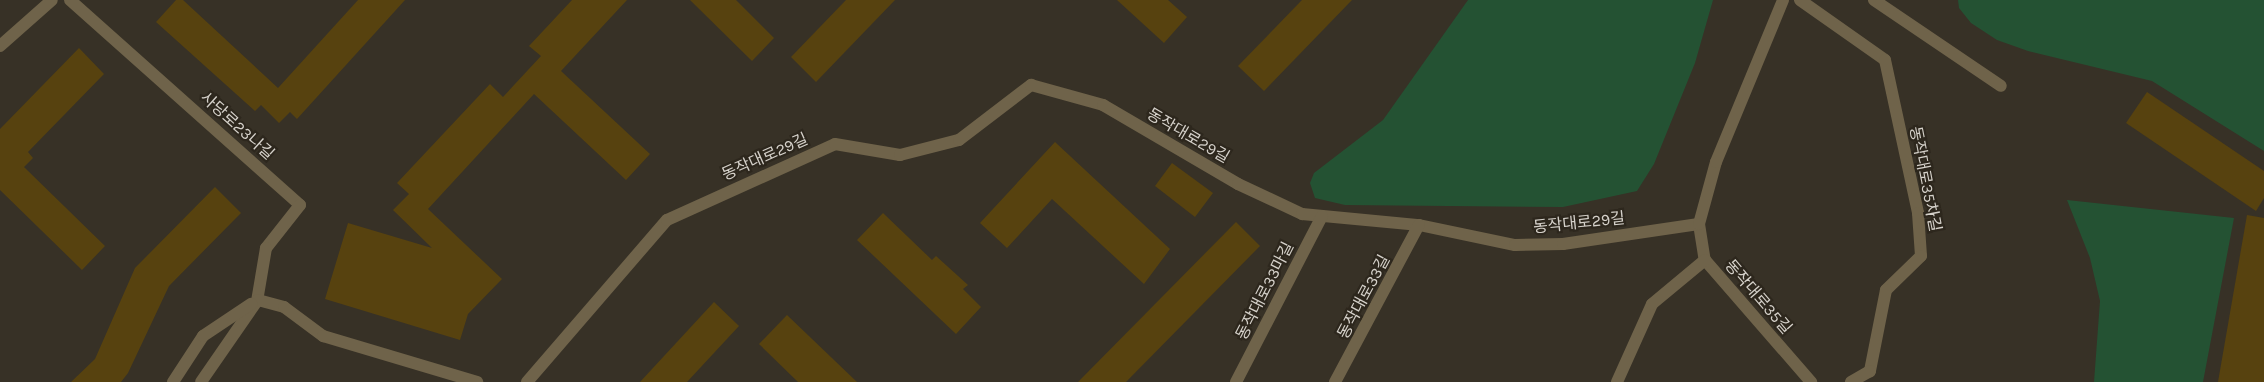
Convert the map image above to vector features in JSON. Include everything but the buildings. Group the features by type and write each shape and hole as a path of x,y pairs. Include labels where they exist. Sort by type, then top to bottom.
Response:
{"street":[{"path":"0,46 52,0"},
{"name":"사당로23나길","path":"70,0 300,205 266,248 258,300 201,382"},
{"path":"1699,224 1716,162 1783,0"},
{"name":"동작대로35차길","path":"1800,0 1886,60 1918,213 1921,256 1886,290 1870,371 1851,382"},
{"path":"1874,0 2001,86"},
{"name":"동작대로29길","path":"526,382 667,220 835,144 900,155 959,140 1032,85 1103,105 1238,184 1302,214 1419,225 1515,245 1563,244 1699,224"},
{"name":"동작대로33마길","path":"1236,382 1322,216"},
{"name":"동작대로35길","path":"1699,224 1705,260 1811,382"},
{"name":"동작대로33길","path":"1335,382 1419,225"},
{"path":"1617,382 1652,304 1705,260"},
{"path":"172,382 203,336 258,300 284,307 322,336 477,382"}],"green space":[{"path":"1468,0 1713,0 1695,63 1654,164 1637,191 1563,207 1345,205 1315,198 1310,183 1314,173 1383,120"},
{"path":"1958,0 2264,0 2264,151 2152,81 2028,51 1997,40 1971,23 1959,8"},
{"path":"2067,200 2234,218 2203,382 2094,382 2100,301 2090,258"}]}
